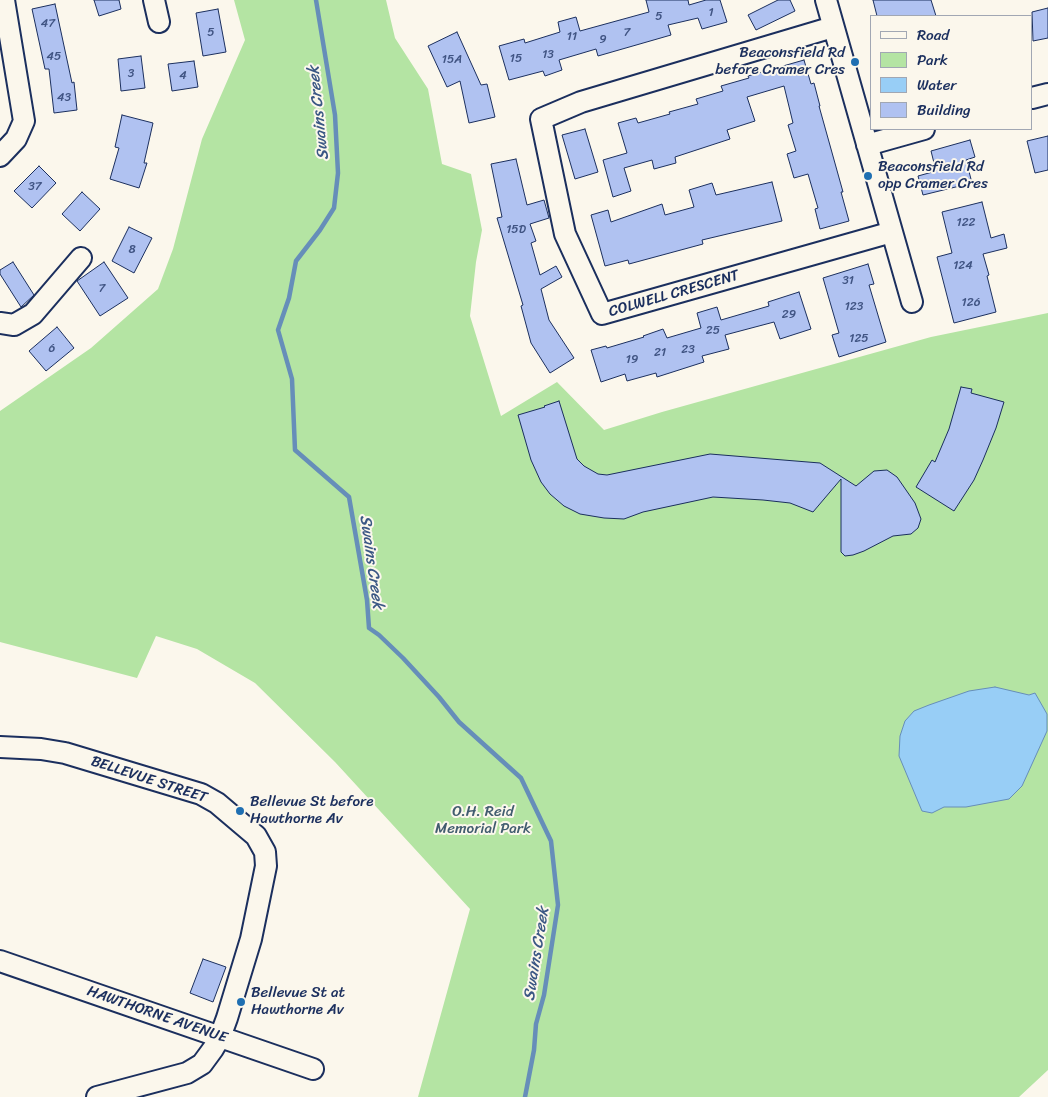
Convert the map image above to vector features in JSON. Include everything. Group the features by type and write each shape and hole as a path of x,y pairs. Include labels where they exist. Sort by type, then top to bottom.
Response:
{"street":[{"path":"0,156 16,139 24,122 4,0"},
{"path":"154,0 159,22"},
{"path":"826,0 912,302"},
{"name":"COLWELL CRESCENT","path":"833,27 581,102 541,119 566,234 602,314 892,232"},
{"path":"1033,98 1048,94"},
{"path":"867,145 920,130"},
{"path":"0,323 14,325 32,314 81,258"},
{"name":"BELLEVUE STREET","path":"0,747 41,749 65,753 201,794 217,803 256,836 265,852 266,866 251,939 220,1037 208,1057 194,1070 186,1073 97,1097"},
{"name":"HAWTHORNE AVENUE","path":"0,961 313,1069"}],"green space":[{"name":"O.H. Reid Memorial Park","path":"234,0 386,0 395,38 428,89 442,164 471,174 482,230 476,262 470,316 501,416 557,382 604,430 931,337 1048,313 1048,1070 1019,1097 418,1097 470,909 335,762 255,683 197,649 156,636 137,678 0,642 0,411 91,348 158,289 173,249 202,139 245,40"}],"water":[{"path":"995,687 1029,695 1035,693 1047,714 1047,731 1022,786 1009,799 966,807 944,807 932,813 922,811 899,756 900,736 905,721 914,711 929,705 969,691"}],"building":[{"path":"94,0 119,0 121,9 99,16"},
{"path":"646,0 688,0 689,5 706,0 720,0 727,22 702,29 698,18 668,25 671,35 598,56 596,49 559,60 562,70 545,76 543,71 509,80 499,46 524,39 525,43 560,32 558,22 576,17 580,31 649,12"},
{"path":"778,0 790,0 795,11 756,30 748,15"},
{"path":"873,0 931,0 936,15 877,15"},
{"path":"55,4 72,83 74,82 77,110 54,113 49,69 45,69 32,9"},
{"path":"1048,8 1048,38 1033,41 1032,12"},
{"path":"218,9 226,52 203,56 196,13"},
{"path":"457,32 481,85 487,84 495,117 469,123 460,81 447,87 428,46"},
{"path":"141,56 145,88 121,91 118,59"},
{"path":"804,60 811,84 814,83 849,221 820,229 815,209 818,208 808,174 794,178 787,154 796,151 788,125 793,123 784,86 747,97 755,121 727,130 730,139 675,157 676,163 654,169 652,160 624,168 631,191 613,197 603,160 627,153 618,123 636,118 638,123 670,114 669,112 698,104 696,99 723,91 721,86"},
{"path":"194,61 198,87 172,91 168,64"},
{"path":"122,115 153,123 144,163 147,163 139,188 110,179 119,148 115,147"},
{"path":"585,129 598,172 575,179 562,135"},
{"path":"1048,136 1048,170 1035,173 1027,141"},
{"path":"970,140 975,157 966,160 972,183 923,195 918,176 936,171 931,151"},
{"path":"516,159 527,205 544,200 549,218 530,224 536,241 531,243 540,275 556,266 562,277 541,289 549,320 574,358 550,373 531,343 521,306 523,305 497,218 502,217 491,164"},
{"path":"39,166 56,183 32,208 14,191"},
{"path":"772,182 782,221 702,240 703,244 629,264 628,260 605,266 591,215 608,210 611,222 662,204 665,215 694,207 689,190 712,183 716,195"},
{"path":"82,192 100,209 80,231 62,214"},
{"path":"982,202 991,238 1004,234 1007,248 983,254 996,312 954,323 937,257 952,253 942,212"},
{"path":"129,227 152,238 134,273 112,261"},
{"path":"13,262 34,295 21,307 0,274 0,270"},
{"path":"104,262 128,298 100,316 77,281"},
{"path":"868,264 874,284 869,285 886,342 839,357 832,335 839,333 823,278"},
{"path":"799,292 811,329 780,339 774,322 725,335 729,349 702,356 704,362 657,377 656,373 627,381 625,374 601,382 591,350 606,346 607,348 663,329 667,338 701,328 697,313 717,307 721,320 769,306 768,302"},
{"path":"57,327 74,348 46,371 29,351"},
{"path":"961,387 972,389 971,393 1004,402 996,428 974,480 954,511 916,487 932,460 935,462 949,429"},
{"path":"559,401 577,459 584,466 598,474 607,475 710,454 820,463 856,486 874,471 887,470 897,477 915,503 921,519 918,528 911,534 893,536 864,551 845,556 841,552 841,479 813,512 790,503 713,497 643,512 624,519 580,514 564,506 550,494 541,482 531,460 518,415"},
{"path":"203,959 226,967 213,1002 190,993"}],"waterway":[{"name":"Swains Creek","path":"316,0 335,115 338,173 334,208 296,261 289,298 278,330 292,379 295,450 349,497 367,600 369,628 403,658 459,722 521,778 551,841 558,905 544,995 536,1024 534,1050 525,1097"}],"place":[{"name":"Beaconsfield Rd before Cramer Cres","path":"855,62"},
{"name":"Beaconsfield Rd opp Cramer Cres","path":"868,176"},
{"name":"Bellevue St before Hawthorne Av","path":"240,811"},
{"name":"Bellevue St at Hawthorne Av","path":"241,1002"}]}
